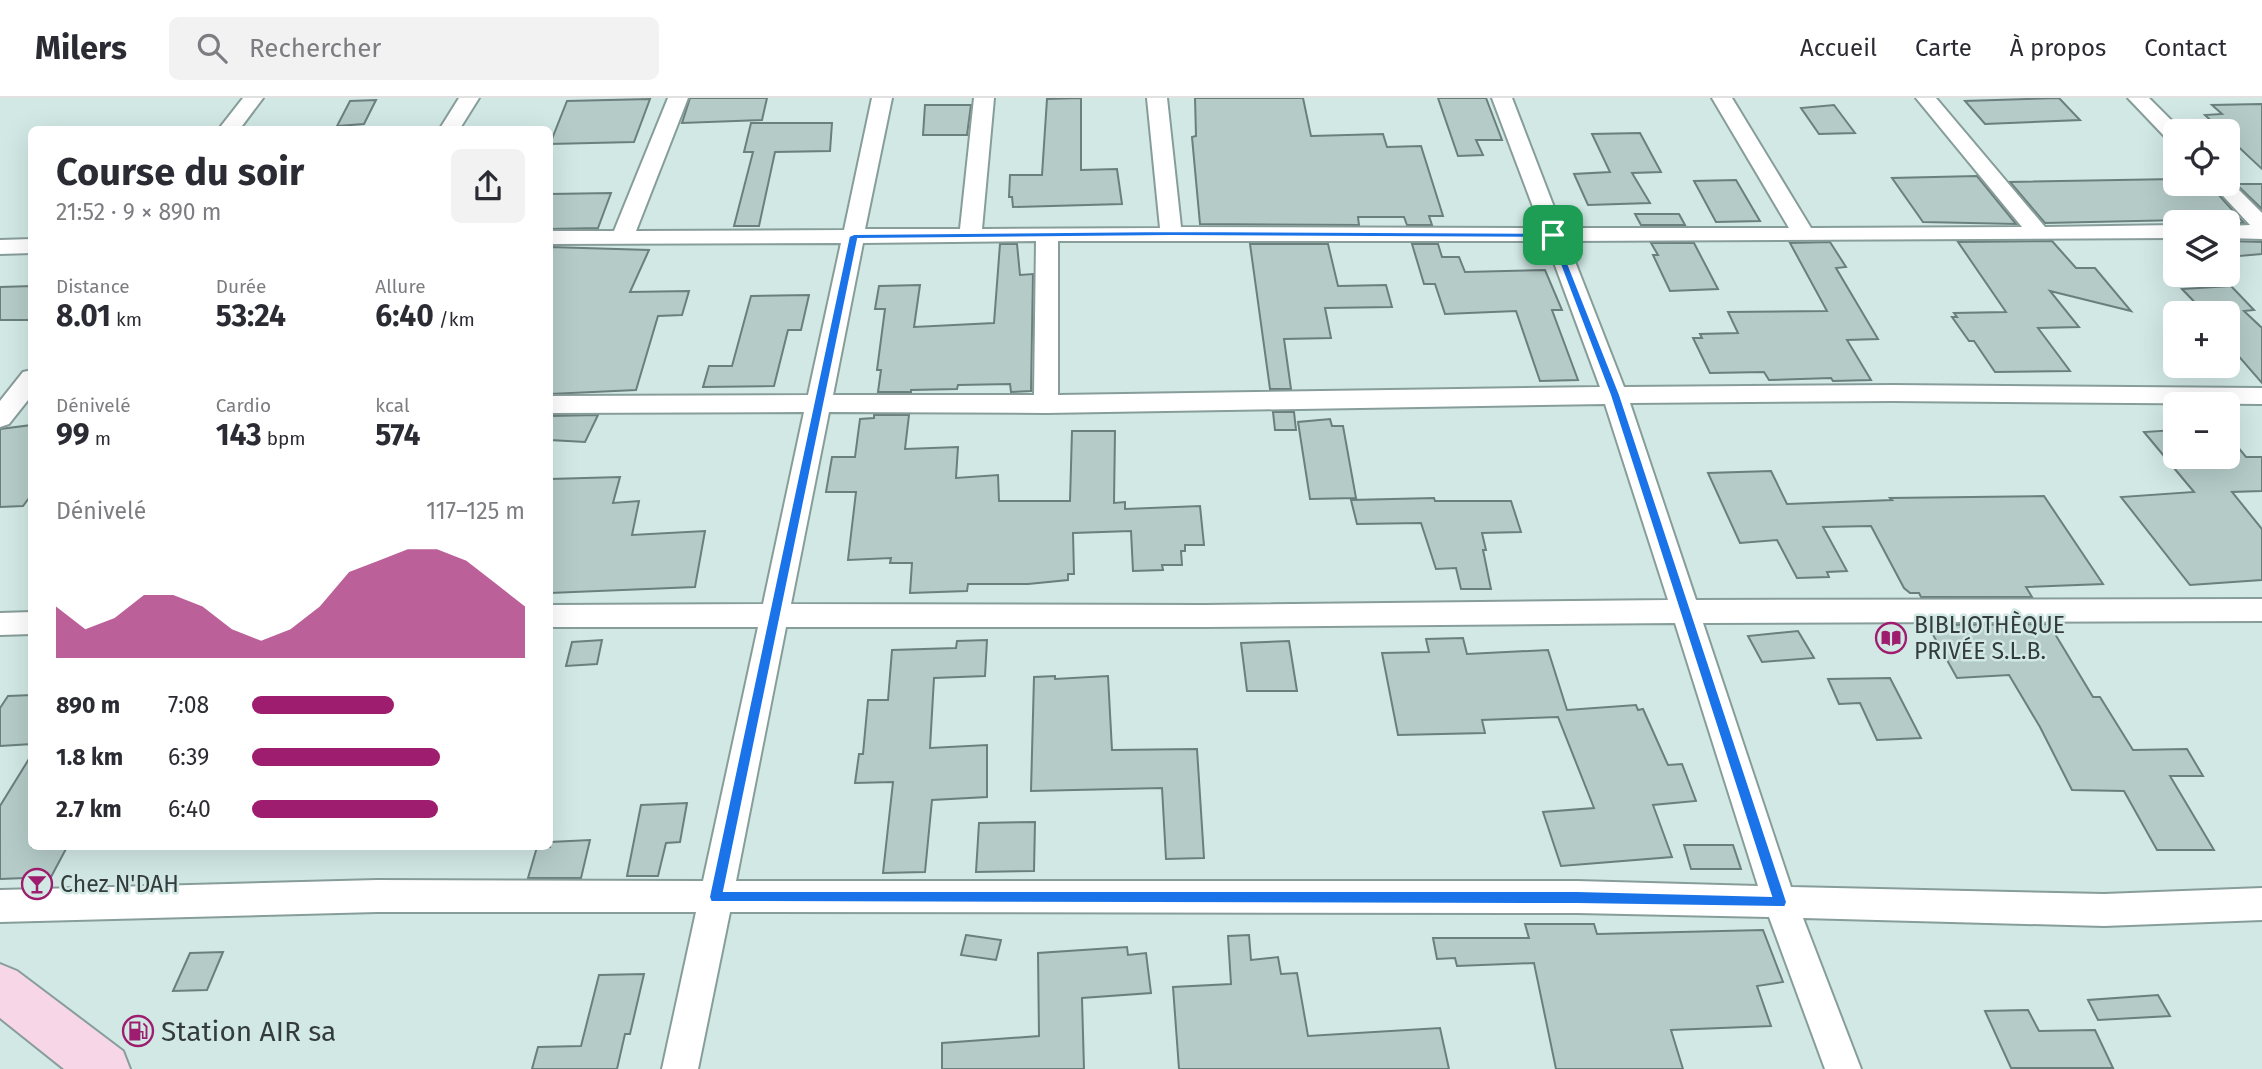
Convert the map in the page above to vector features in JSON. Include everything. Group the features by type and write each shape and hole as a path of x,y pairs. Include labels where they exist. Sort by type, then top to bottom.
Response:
{"street":[{"path":"231,126 253,98"},
{"path":"452,126 469,98"},
{"path":"622,238 678,98"},
{"path":"680,1069 882,98"},
{"path":"970,236 984,98"},
{"path":"1157,98 1171,233"},
{"path":"1502,98 1615,395 1780,902 1843,1069"},
{"path":"1722,98 1804,235"},
{"path":"1926,98 2039,233"},
{"path":"2138,98 2163,124"},
{"path":"2234,196 2262,225"},
{"path":"553,238 1171,233 1804,235 2163,232"},
{"path":"2240,232 2262,232"},
{"path":"1046,404 1047,236"},
{"path":"0,247 28,246"},
{"path":"13,412 28,385"},
{"path":"553,404 1046,404 1615,395 2262,396"},
{"path":"553,616 1211,616 2047,608 2262,610"},
{"path":"0,624 28,623"},
{"path":"0,906 377,895 1577,897 2104,910 2262,904"},
{"path":"0,988 105,1069"}],"building":[{"path":"690,98 767,98 762,120 682,123"},
{"path":"1081,98 1081,170 1117,169 1122,204 1013,207 1012,197 1009,197 1010,175 1042,175 1047,99"},
{"path":"1195,98 1303,98 1311,136 1383,134 1387,147 1421,146 1443,216 1429,216 1432,225 1407,225 1404,217 1358,217 1359,225 1200,224 1192,137 1196,136"},
{"path":"1438,98 1486,98 1502,140 1476,140 1483,155 1458,156"},
{"path":"2059,98 2080,120 1985,124 1965,101"},
{"path":"650,99 634,142 553,144 553,136 567,101"},
{"path":"376,100 364,124 337,126 350,101"},
{"path":"2262,104 2262,169 2240,148 2240,119 2209,119 2205,115 2222,114 2212,105"},
{"path":"925,105 971,105 967,135 923,135"},
{"path":"1834,105 1855,133 1819,134 1801,108"},
{"path":"751,123 832,123 830,151 775,152 759,226 734,226 753,152 744,152"},
{"path":"1640,133 1661,172 1632,173 1650,203 1588,205 1574,174 1610,172 1592,134"},
{"path":"1977,176 2016,224 1923,222 1892,178"},
{"path":"2163,179 2163,196 2220,196 2232,210 2163,210 2163,220 2045,223 2010,182"},
{"path":"1736,180 1760,221 1716,222 1694,181"},
{"path":"2240,184 2262,184 2262,209 2240,188"},
{"path":"611,193 598,228 553,229 553,194"},
{"path":"1635,214 1679,214 1685,225 1641,225"},
{"path":"2052,241 2076,268 2095,268 2131,311 2050,291 2079,327 2038,328 2070,371 1995,372 1974,341 1969,341 1952,317 1957,317 1954,313 2006,312 1958,242"},
{"path":"2240,241 2262,242 2262,254 2240,256"},
{"path":"1830,242 1846,267 1836,268 1878,339 1847,340 1871,380 1769,380 1764,372 1710,373 1693,338 1702,338 1700,334 1738,333 1728,312 1827,311 1790,243"},
{"path":"1651,243 1694,243 1718,289 1670,291 1653,255 1658,255"},
{"path":"1000,244 1017,244 1020,275 1033,274 1031,391 1011,392 1010,384 958,385 957,389 878,392 881,370 877,370 885,309 875,309 879,286 920,285 914,327 994,323"},
{"path":"1250,244 1328,244 1338,286 1386,285 1392,307 1325,308 1331,338 1284,339 1291,389 1270,389"},
{"path":"1412,244 1438,244 1442,257 1459,257 1465,272 1545,270 1562,310 1552,310 1578,380 1540,381 1516,311 1445,314 1435,284 1424,284"},
{"path":"553,247 649,250 630,292 689,291 682,315 658,316 636,390 553,394"},
{"path":"28,286 28,320 0,320 0,287"},
{"path":"2232,287 2254,310 2244,311 2262,328 2262,383 2240,358 2240,301 2194,301 2182,289"},
{"path":"809,295 801,330 788,330 774,386 703,387 709,366 732,366 751,296"},
{"path":"1273,412 1294,412 1296,430 1275,430"},
{"path":"598,415 585,442 553,440 553,416"},
{"path":"874,415 909,415 905,449 958,447 956,478 998,475 999,501 1070,501 1072,431 1115,431 1114,503 1125,502 1125,509 1200,506 1204,545 1185,545 1185,551 1181,551 1182,565 1162,565 1163,570 1133,571 1131,531 1073,533 1074,574 1068,574 1068,580 1028,584 968,584 967,591 910,593 912,563 890,563 891,558 848,560 856,492 826,492 832,457 855,457 860,419 874,418"},
{"path":"1330,419 1332,426 1343,426 1356,498 1310,499 1298,422"},
{"path":"28,426 28,499 23,506 0,507 0,429"},
{"path":"2163,431 2163,455 2144,432"},
{"path":"2240,450 2246,457 2262,457 2262,491 2232,492 2262,529 2262,580 2190,585 2121,497 2194,492 2175,469 2240,469"},
{"path":"1771,471 1787,504 1892,500 1890,498 2044,496 2103,584 2026,587 2032,597 1921,597 1919,593 1910,593 1904,588 1871,526 1823,527 1847,571 1827,572 1829,577 1797,578 1777,540 1740,543 1708,473"},
{"path":"620,477 613,503 639,501 632,535 705,531 695,587 553,593 553,479"},
{"path":"1434,498 1435,501 1511,501 1521,532 1482,533 1491,589 1461,589 1456,568 1436,569 1421,523 1357,524 1351,500"},
{"path":"2049,624 2093,697 2100,697 2133,750 2187,749 2203,776 2170,776 2214,850 2157,850 2124,791 2072,790 2040,727 2009,675 1957,678 1932,633 1940,633 1936,625"},
{"path":"1798,631 1814,658 1762,662 1748,636"},
{"path":"1463,638 1467,654 1548,650 1567,710 1636,705 1638,710 1643,709 1668,765 1682,764 1696,801 1653,805 1672,857 1561,866 1543,812 1594,808 1558,717 1482,720 1485,733 1398,735 1382,653 1429,652 1426,639"},
{"path":"602,640 597,664 566,666 572,642"},
{"path":"987,640 985,676 934,678 930,748 987,745 987,797 932,800 925,872 883,873 893,782 855,783 859,754 863,754 868,700 888,700 892,650 956,648 957,641"},
{"path":"1289,641 1297,691 1247,691 1241,643"},
{"path":"1055,676 1055,679 1108,676 1112,750 1197,749 1204,858 1166,859 1162,788 1031,791 1034,677"},
{"path":"1890,678 1921,738 1877,740 1860,703 1839,704 1828,679"},
{"path":"28,695 28,744 0,746 0,708 8,696"},
{"path":"28,760 28,850 65,850 51,877 0,879 0,806"},
{"path":"687,803 680,842 666,843 658,876 627,876 641,805"},
{"path":"1035,822 1034,871 976,872 979,823"},
{"path":"590,840 581,878 528,878 536,850 553,850 553,842"},
{"path":"1684,845 1733,845 1741,869 1691,869"},
{"path":"1525,924 1594,924 1597,934 1763,930 1783,982 1757,986 1771,1026 1671,1030 1683,1069 1556,1069 1534,963 1457,966 1455,958 1437,959 1433,938 1529,938"},
{"path":"966,935 1001,940 996,960 961,955"},
{"path":"1249,935 1251,960 1278,957 1281,974 1297,973 1308,1036 1440,1028 1449,1069 1179,1069 1173,987 1231,984 1228,936"},
{"path":"1127,947 1128,955 1146,953 1151,993 1082,998 1084,1069 942,1069 942,1043 1039,1036 1038,953"},
{"path":"223,952 207,990 173,991 190,953"},
{"path":"644,974 630,1034 625,1034 617,1069 532,1069 538,1047 581,1046 599,975"},
{"path":"2158,995 2170,1016 2098,1020 2088,1000"},
{"path":"2028,1010 2039,1031 2095,1030 2113,1068 2011,1068 1985,1011"}],"place":[{"name":"BIBLIOTHÈQUE PRIVÉE S.L.B.","path":"1891,638"},
{"name":"Chez N'DAH","path":"37,884"},
{"name":"Station AIR sa","path":"138,1031"}],"route":[{"path":"1171,233 1553,235 1615,395 1780,902 1577,897 716,897 854,236 1171,233"}]}
